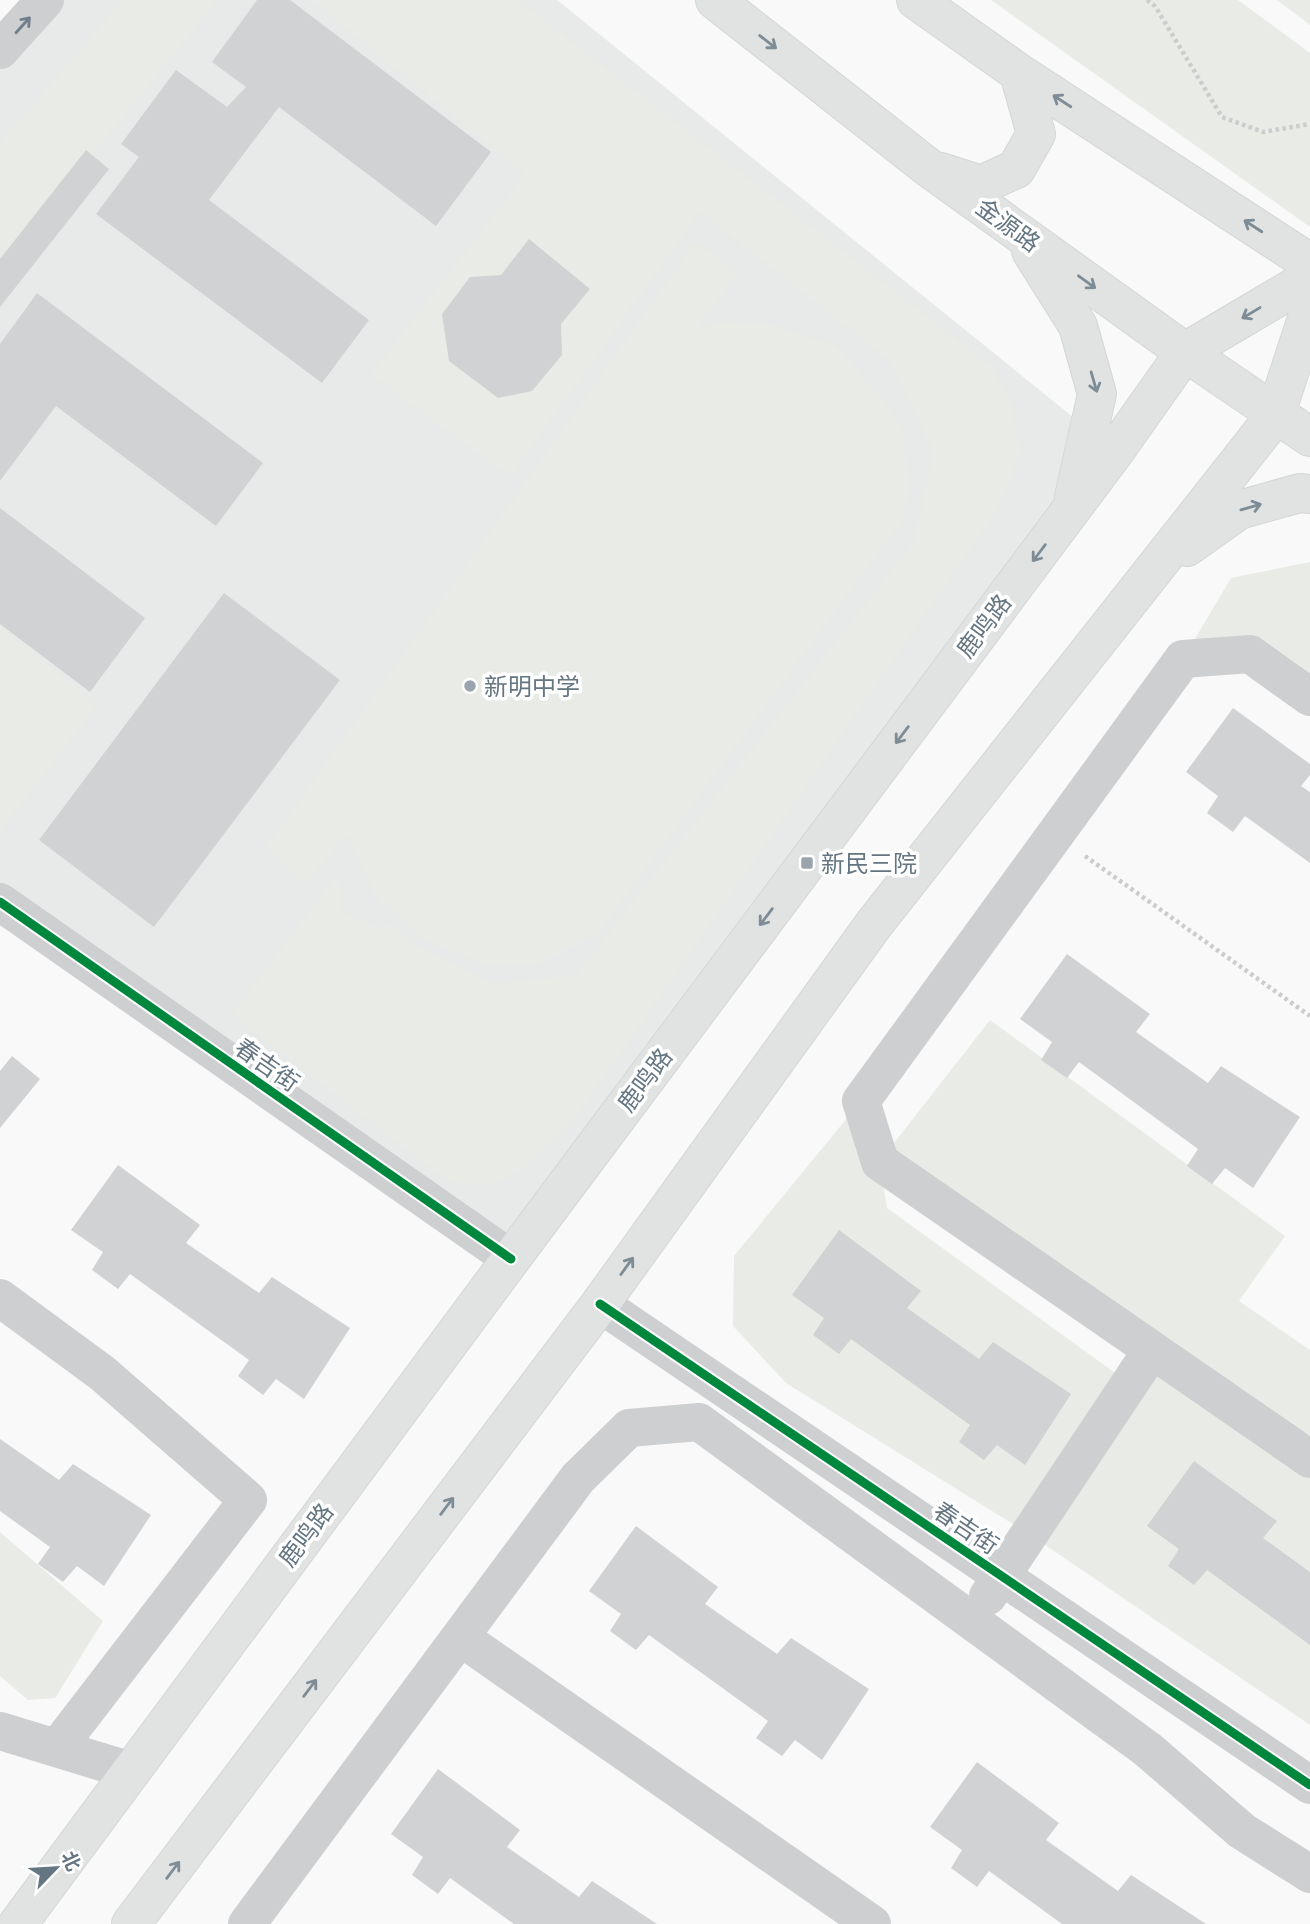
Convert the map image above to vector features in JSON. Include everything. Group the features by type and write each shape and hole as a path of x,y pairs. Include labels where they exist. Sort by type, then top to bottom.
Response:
{"main road":[{"name":"金源路","path":"715,0 929,168 1275,416 1310,437"},
{"path":"916,0 1020,73 1310,263"},
{"path":"929,168 981,185 1016,169 1036,134 1020,73"},
{"path":"1021,234 1078,326 1097,394 1071,510"},
{"name":"鹿鸣路","path":"18,1924 1071,510 1185,352 1310,278"},
{"path":"131,1924 600,1304 874,924 1275,416 1310,309"},
{"path":"1153,570 1239,510 1300,493 1310,494"}],"street":[{"path":"0,50 45,0"},
{"path":"1310,697 1250,654 1183,659 861,1101 880,1162 1310,1459"},
{"name":"春吉街","path":"0,902 511,1259"},
{"path":"0,1298 102,1373 248,1500 57,1748"},
{"name":"春吉街","path":"600,1304 1310,1785"},
{"path":"971,1620 1152,1350"},
{"path":"247,1924 578,1478 629,1428 699,1422 1147,1749 1242,1831 1310,1874"},
{"path":"460,1637 873,1924"},
{"path":"0,1731 131,1771"}],"path":[{"path":"1147,0 1154,6 1222,117 1263,132 1310,124"},
{"path":"1055,835 1310,1016"}],"shaded area":[{"name":"新明中学","path":"61,0 557,0 1115,451 511,1259 0,902 0,66"},
{"path":"124,0 217,0 0,269 0,143"},
{"path":"312,0 517,0 992,367 1011,404 1020,452 999,507 572,1123 530,1163 490,1186 448,1181 232,1014 337,876 343,912 382,930 388,923 422,949 491,983 528,981 578,973 914,542 933,451 890,360 700,212 510,476 371,374 526,174"},
{"path":"991,0 1238,0 1310,53 1310,227"},
{"path":"1277,0 1310,0 1310,25"},
{"path":"696,242 737,273 695,330 720,322 772,325 835,346 884,401 904,435 908,481 905,516 598,933 541,963 481,964 421,937 375,895 347,834 305,883 266,848"},
{"path":"1310,562 1310,697 1250,654 1183,659 1231,578"},
{"path":"0,626 97,705 0,831"},
{"path":"990,1020 1285,1236 1239,1301 1310,1350 1310,1725 1029,1534 786,1383 733,1326 734,1256 861,1101 880,1161","holes":["880,1163 1152,1350 1129,1383 887,1208"]},
{"path":"0,1532 103,1621 55,1698 28,1700 0,1676"}],"building":[{"path":"257,0 290,0 491,152 436,226 279,107 209,200 369,320 322,383 96,214 139,157 121,144 176,70 227,107 246,87 212,62"},
{"path":"86,150 109,169 0,307 0,259"},
{"path":"529,239 590,289 561,324 562,355 532,391 498,398 449,361 442,314 470,277 501,275"},
{"path":"37,293 263,463 216,526 56,406 0,481 0,344"},
{"path":"0,508 145,618 90,692 0,624"},
{"path":"224,593 340,680 154,927 39,840"},
{"path":"1233,708 1310,764 1310,775 1301,786 1310,792 1310,863 1245,816 1233,832 1207,813 1218,796 1186,772"},
{"path":"1067,954 1150,1014 1136,1032 1208,1083 1221,1066 1300,1117 1253,1188 1225,1168 1212,1184 1187,1166 1198,1149 1079,1062 1067,1078 1041,1060 1052,1042 1020,1019"},
{"path":"12,1056 40,1079 0,1128 0,1071"},
{"path":"118,1165 200,1225 186,1243 259,1293 272,1277 350,1328 304,1399 276,1379 263,1395 238,1376 249,1360 130,1274 118,1289 92,1270 103,1252 71,1230"},
{"path":"839,1230 921,1291 907,1308 979,1359 993,1342 1071,1394 1025,1465 997,1445 984,1460 959,1442 970,1425 851,1339 839,1354 813,1335 824,1318 792,1295"},
{"path":"0,1439 59,1480 73,1464 151,1515 104,1586 77,1566 63,1582 38,1564 50,1547 0,1511"},
{"path":"1194,1461 1277,1521 1263,1538 1310,1572 1310,1645 1207,1570 1194,1585 1168,1566 1179,1549 1147,1526"},
{"path":"636,1526 718,1587 705,1604 777,1654 791,1638 869,1689 822,1760 795,1740 782,1756 756,1738 768,1721 649,1635 636,1650 610,1631 621,1614 589,1591"},
{"path":"977,1762 1059,1823 1046,1840 1118,1891 1131,1875 1206,1924 1062,1924 989,1871 977,1887 951,1868 962,1850 930,1827"},
{"path":"438,1769 520,1830 507,1847 579,1897 592,1881 657,1924 514,1924 450,1878 438,1894 412,1875 423,1857 391,1834"}],"cycle path":[{"path":"0,902 511,1259"},
{"path":"600,1304 1310,1785"}],"place":[{"name":"新明中学","path":"470,686"},
{"name":"新民三院","path":"807,863"}]}
